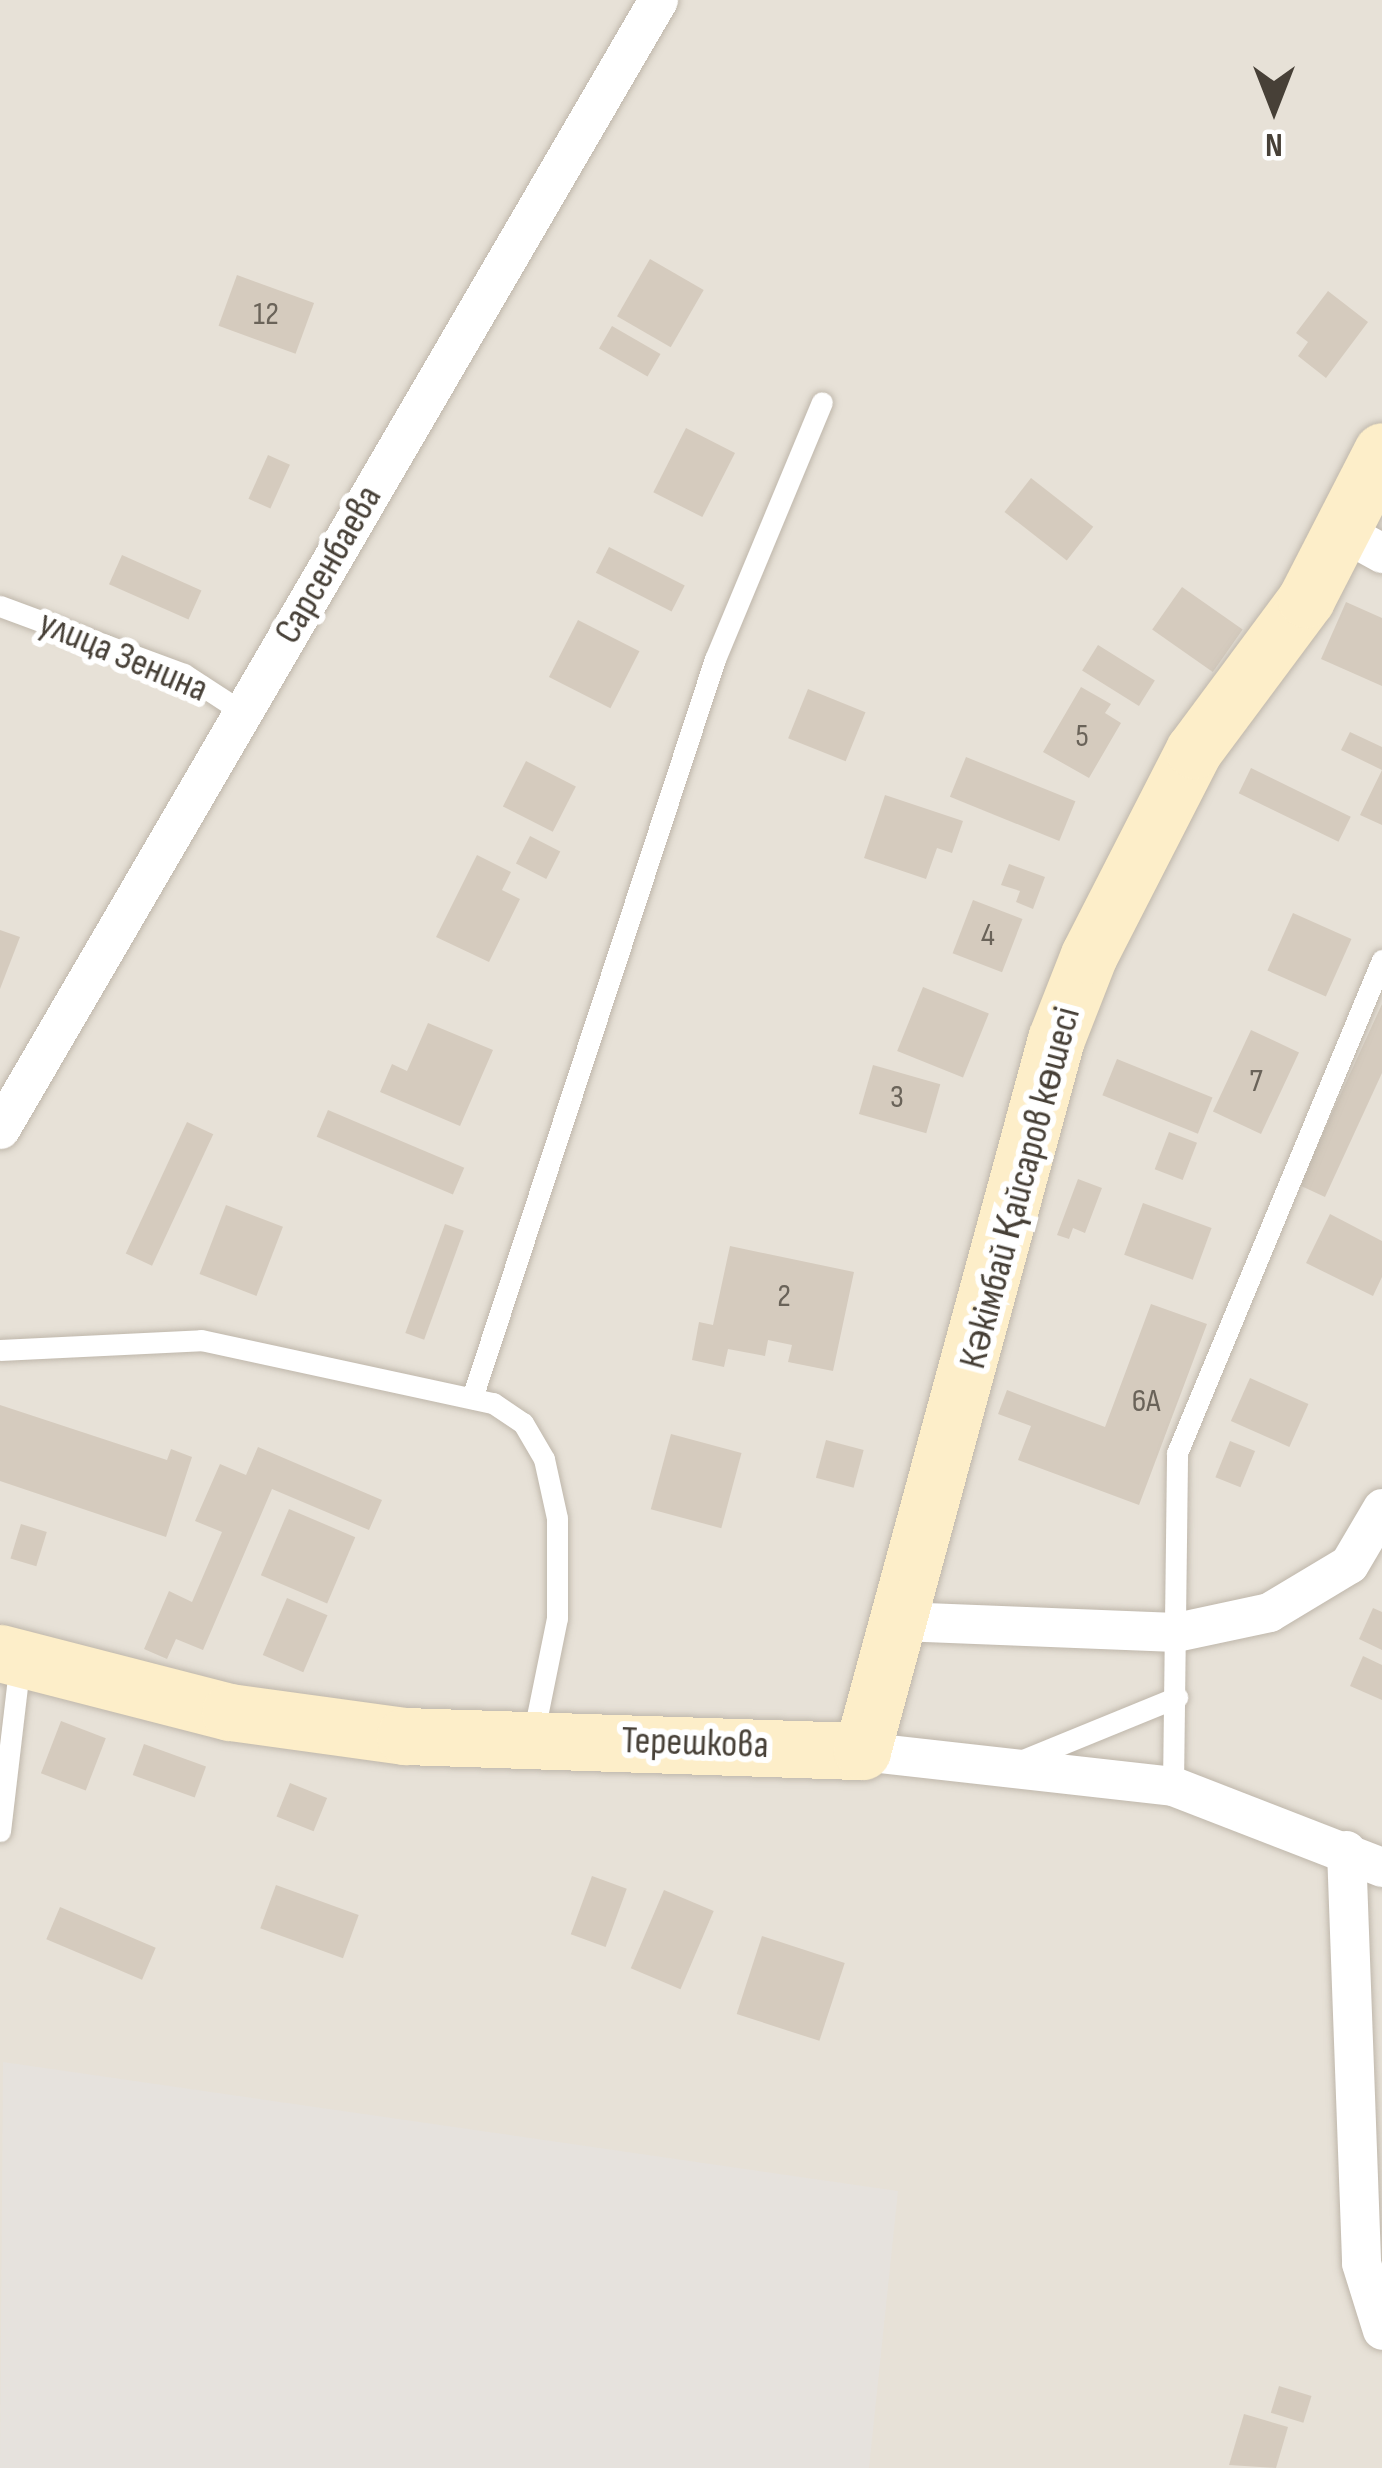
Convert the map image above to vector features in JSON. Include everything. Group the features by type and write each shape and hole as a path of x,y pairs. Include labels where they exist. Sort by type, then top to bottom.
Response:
{"street":[{"name":"Сарсенбаева","path":"0,1129 658,0"},
{"name":"Кәкімбай Қайсаров көшесі","path":"862,1751 1056,1040 1089,955 1194,751 1306,599 1362,542 1382,451"},
{"path":"900,1621 1176,1632 1268,1612 1349,1564 1382,1508"},
{"name":"Терешкова","path":"10,1656 230,1712 405,1736 862,1751 1173,1786 1364,1858"},
{"path":"1364,1858 1361,2263 1382,2330"}],"lane":[{"path":"472,1398 715,659 822,402"},
{"name":"улица Зенина","path":"0,606 184,674 244,713"},
{"path":"1173,1786 1177,1453 1382,960"},
{"path":"0,1351 201,1340 472,1398 523,1423 544,1459 557,1518 557,1618 532,1737"},
{"path":"0,1831 10,1656"},
{"path":"1006,1766 1177,1697"}],"shaded area":[{"path":"0,0 1382,0 1382,2468 0,2468"},
{"path":"3,2062 898,2191 869,2468 0,2468"}],"building":[{"path":"650,259 704,290 671,347 617,316"},
{"path":"237,275 314,303 296,354 219,326"},
{"path":"1328,291 1368,322 1326,378 1298,356 1308,342 1296,333"},
{"path":"612,326 660,354 647,377 599,349"},
{"path":"686,428 735,453 702,517 653,492"},
{"path":"268,455 290,465 270,509 248,499"},
{"path":"1031,478 1093,527 1067,561 1005,512"},
{"path":"609,547 685,586 672,611 596,573"},
{"path":"122,555 201,590 188,620 109,584"},
{"path":"1182,587 1243,629 1213,672 1152,630"},
{"path":"1346,602 1382,618 1382,686 1321,659"},
{"path":"578,620 639,651 610,708 549,677"},
{"path":"1098,645 1155,681 1139,706 1082,670"},
{"path":"1081,687 1111,704 1105,713 1121,723 1089,778 1043,752"},
{"path":"808,689 865,712 846,761 788,738"},
{"path":"1350,732 1382,747 1382,770 1341,750"},
{"path":"966,757 1075,801 1059,841 950,797"},
{"path":"526,761 576,786 553,832 503,806"},
{"path":"1251,768 1351,817 1338,842 1239,793"},
{"path":"1382,770 1382,825 1360,815"},
{"path":"885,795 963,821 952,853 937,848 926,879 864,858"},
{"path":"530,836 560,851 546,879 516,864"},
{"path":"477,855 511,872 502,890 520,899 489,962 436,937"},
{"path":"1009,864 1045,877 1033,909 1016,902 1020,891 1001,885"},
{"path":"973,900 1022,919 1002,972 953,953"},
{"path":"1293,913 1351,939 1326,997 1267,971"},
{"path":"0,930 20,937 0,989"},
{"path":"923,987 989,1014 963,1078 897,1051"},
{"path":"1382,1004 1382,1073 1325,1197 1299,1185"},
{"path":"428,1023 493,1050 460,1126 380,1092 392,1064 407,1071"},
{"path":"1251,1030 1299,1052 1261,1134 1213,1112"},
{"path":"1117,1059 1212,1098 1198,1134 1102,1095"},
{"path":"873,1065 940,1084 926,1133 859,1114"},
{"path":"328,1110 464,1168 453,1195 317,1137"},
{"path":"187,1122 213,1134 152,1266 126,1253"},
{"path":"1169,1132 1197,1143 1183,1180 1155,1169"},
{"path":"1078,1179 1102,1188 1085,1233 1073,1228 1069,1239 1057,1235"},
{"path":"1143,1203 1212,1228 1193,1280 1124,1255"},
{"path":"226,1205 283,1227 256,1296 199,1274"},
{"path":"1330,1214 1382,1241 1382,1277 1373,1296 1306,1263"},
{"path":"445,1224 464,1231 424,1340 405,1333"},
{"path":"730,1246 854,1272 833,1371 788,1362 792,1345 768,1340 765,1356 728,1349 724,1367 692,1360 699,1322 713,1325"},
{"path":"1151,1304 1207,1324 1139,1505 1018,1460 1031,1426 998,1414 1007,1390 1105,1427"},
{"path":"1250,1378 1308,1404 1289,1447 1231,1421"},
{"path":"0,1405 167,1460 171,1449 192,1457 166,1537 0,1481"},
{"path":"671,1434 742,1453 721,1528 651,1509"},
{"path":"826,1440 864,1450 854,1488 816,1478"},
{"path":"1230,1441 1255,1451 1240,1487 1215,1477"},
{"path":"258,1447 382,1500 369,1530 272,1489 203,1650 176,1639 167,1659 144,1649 169,1591 192,1602 222,1532 195,1521 220,1464 246,1475"},
{"path":"289,1509 355,1537 327,1603 261,1575"},
{"path":"21,1524 47,1532 36,1566 10,1558"},
{"path":"287,1598 328,1615 303,1672 263,1655"},
{"path":"1373,1608 1382,1612 1382,1650 1359,1639"},
{"path":"1363,1656 1382,1665 1382,1700 1350,1686"},
{"path":"61,1721 106,1738 86,1790 41,1773"},
{"path":"144,1744 206,1767 195,1798 133,1775"},
{"path":"290,1783 327,1798 314,1831 277,1816"},
{"path":"592,1876 627,1889 606,1947 571,1934"},
{"path":"276,1885 359,1915 343,1958 260,1928"},
{"path":"664,1890 714,1911 680,1989 631,1968"},
{"path":"60,1907 156,1948 142,1980 46,1939"},
{"path":"762,1936 845,1963 819,2041 737,2014"},
{"path":"1279,2386 1312,2396 1303,2423 1271,2413"},
{"path":"1244,2414 1288,2427 1276,2468 1229,2465"}]}
